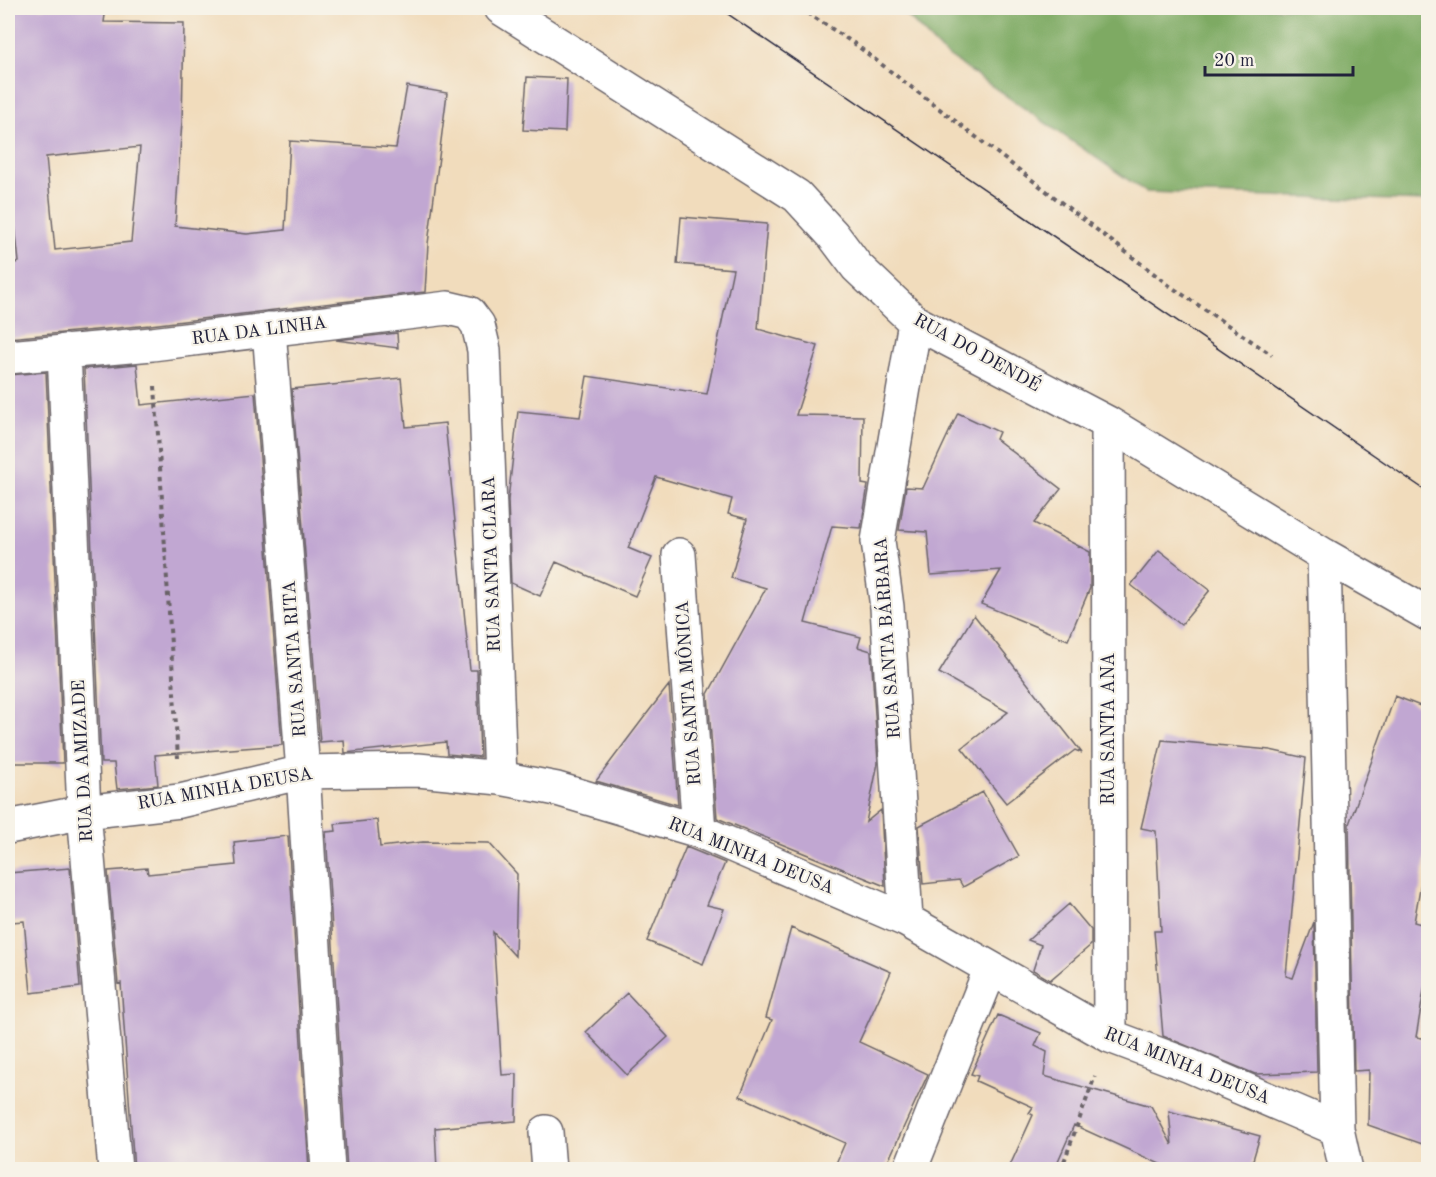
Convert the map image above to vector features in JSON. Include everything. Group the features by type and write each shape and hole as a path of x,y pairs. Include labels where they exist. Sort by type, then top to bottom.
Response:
{"street":[{"name":"RUA DO DENDÉ","path":"501,8 797,196 833,235 857,267 915,322 1108,423 1324,555 1428,614"},
{"name":"RUA DA LINHA","path":"8,357 152,344 448,308 469,313 478,325 484,350"},
{"name":"RUA SANTA BÁRBARA","path":"906,920 887,607 878,541 915,322"},
{"name":"RUA SANTA RITA","path":"269,329 303,772 328,1170"},
{"name":"RUA SANTA CLARA","path":"484,350 500,778"},
{"name":"RUA DA AMIZADE","path":"64,351 84,812 115,1170"},
{"name":"RUA SANTA ANA","path":"1108,423 1110,1036"},
{"name":"RUA SANTA MÔNICA","path":"679,555 699,831"},
{"path":"1324,555 1336,1129 1346,1170"},
{"name":"RUA MINHA DEUSA","path":"8,827 84,812 180,801 303,772 418,770 500,778 557,789 699,831 906,920 990,970 1110,1036 1190,1066 1336,1129"},
{"path":"910,1170 990,970"},
{"path":"546,1132 549,1170"}],"path":[{"path":"800,8 855,44 1170,286 1272,355"},
{"path":"152,344 180,801"},
{"path":"1061,1170 1110,1036"}],"green space":[{"path":"900,8 1428,8 1428,201 1146,192 941,51"}],"building":[{"path":"8,8 106,8 104,22 184,23 182,121 175,226 247,234 285,230 290,141 396,148 407,86 447,93 428,244 425,292 150,325 8,338 8,265 19,262 8,161","holes":["140,147 131,242 55,250 46,157"]},
{"path":"527,77 567,79 565,132 523,130"},
{"path":"681,217 767,224 758,329 818,346 796,415 863,416 862,484 868,485 861,528 832,526 805,623 861,637 858,647 871,651 878,763 866,822 881,810 885,886 717,818 708,694 766,588 731,578 747,519 728,514 732,499 656,477 628,548 652,558 635,596 556,562 540,596 511,583 508,500 518,411 580,417 587,376 707,394 733,269 677,264"},
{"path":"397,333 398,348 336,340"},
{"path":"137,364 141,405 255,393 282,745 155,755 158,785 117,789 114,763 101,763 84,369"},
{"path":"46,372 63,763 8,763 8,375"},
{"path":"401,378 406,427 445,423 470,670 477,670 480,757 447,754 446,742 345,753 344,740 320,742 292,389"},
{"path":"958,413 999,432 996,439 1061,489 1034,523 1090,552 1090,588 1068,640 981,604 1001,570 931,575 927,532 899,530 906,487 923,488"},
{"path":"1159,550 1210,590 1181,625 1131,585"},
{"path":"974,615 1082,753 1075,750 1006,803 962,748 1008,712 939,673"},
{"path":"669,685 678,805 596,781 642,720"},
{"path":"1395,696 1428,709 1428,843 1414,922 1428,926 1428,967 1416,1037 1428,1039 1428,1146 1368,1125 1369,1070 1354,1071 1349,824"},
{"path":"1162,740 1270,750 1306,758 1286,976 1293,978 1314,922 1317,1072 1255,1074 1163,1036 1154,931 1161,931 1156,831 1141,828"},
{"path":"983,792 1019,856 963,887 959,880 923,884 919,826"},
{"path":"377,820 380,847 423,842 489,843 517,874 515,956 493,932 502,1075 517,1074 516,1121 435,1128 437,1170 347,1170 326,832 336,831 335,824"},
{"path":"288,836 309,1170 134,1170 121,983 118,984 108,871 147,868 148,874 236,865 234,842"},
{"path":"686,847 725,863 707,905 724,909 703,964 647,941"},
{"path":"70,868 80,987 31,993 24,921 11,922 8,873"},
{"path":"1069,904 1091,930 1091,945 1050,980 1033,970 1041,945 1028,940"},
{"path":"791,928 891,972 859,1042 928,1074 884,1170 833,1170 845,1143 740,1096 772,1020 766,1018"},
{"path":"627,993 668,1037 627,1075 586,1032"},
{"path":"998,1015 1041,1033 1035,1046 1047,1052 1044,1076 1151,1106 1172,1145 1169,1111 1260,1136 1250,1170 1173,1170 1074,1125 1054,1170 1008,1170 1033,1115 1029,1113 1033,1107 976,1081 978,1076 971,1074"}],"tram line":[{"path":"719,8 1428,492"}]}
